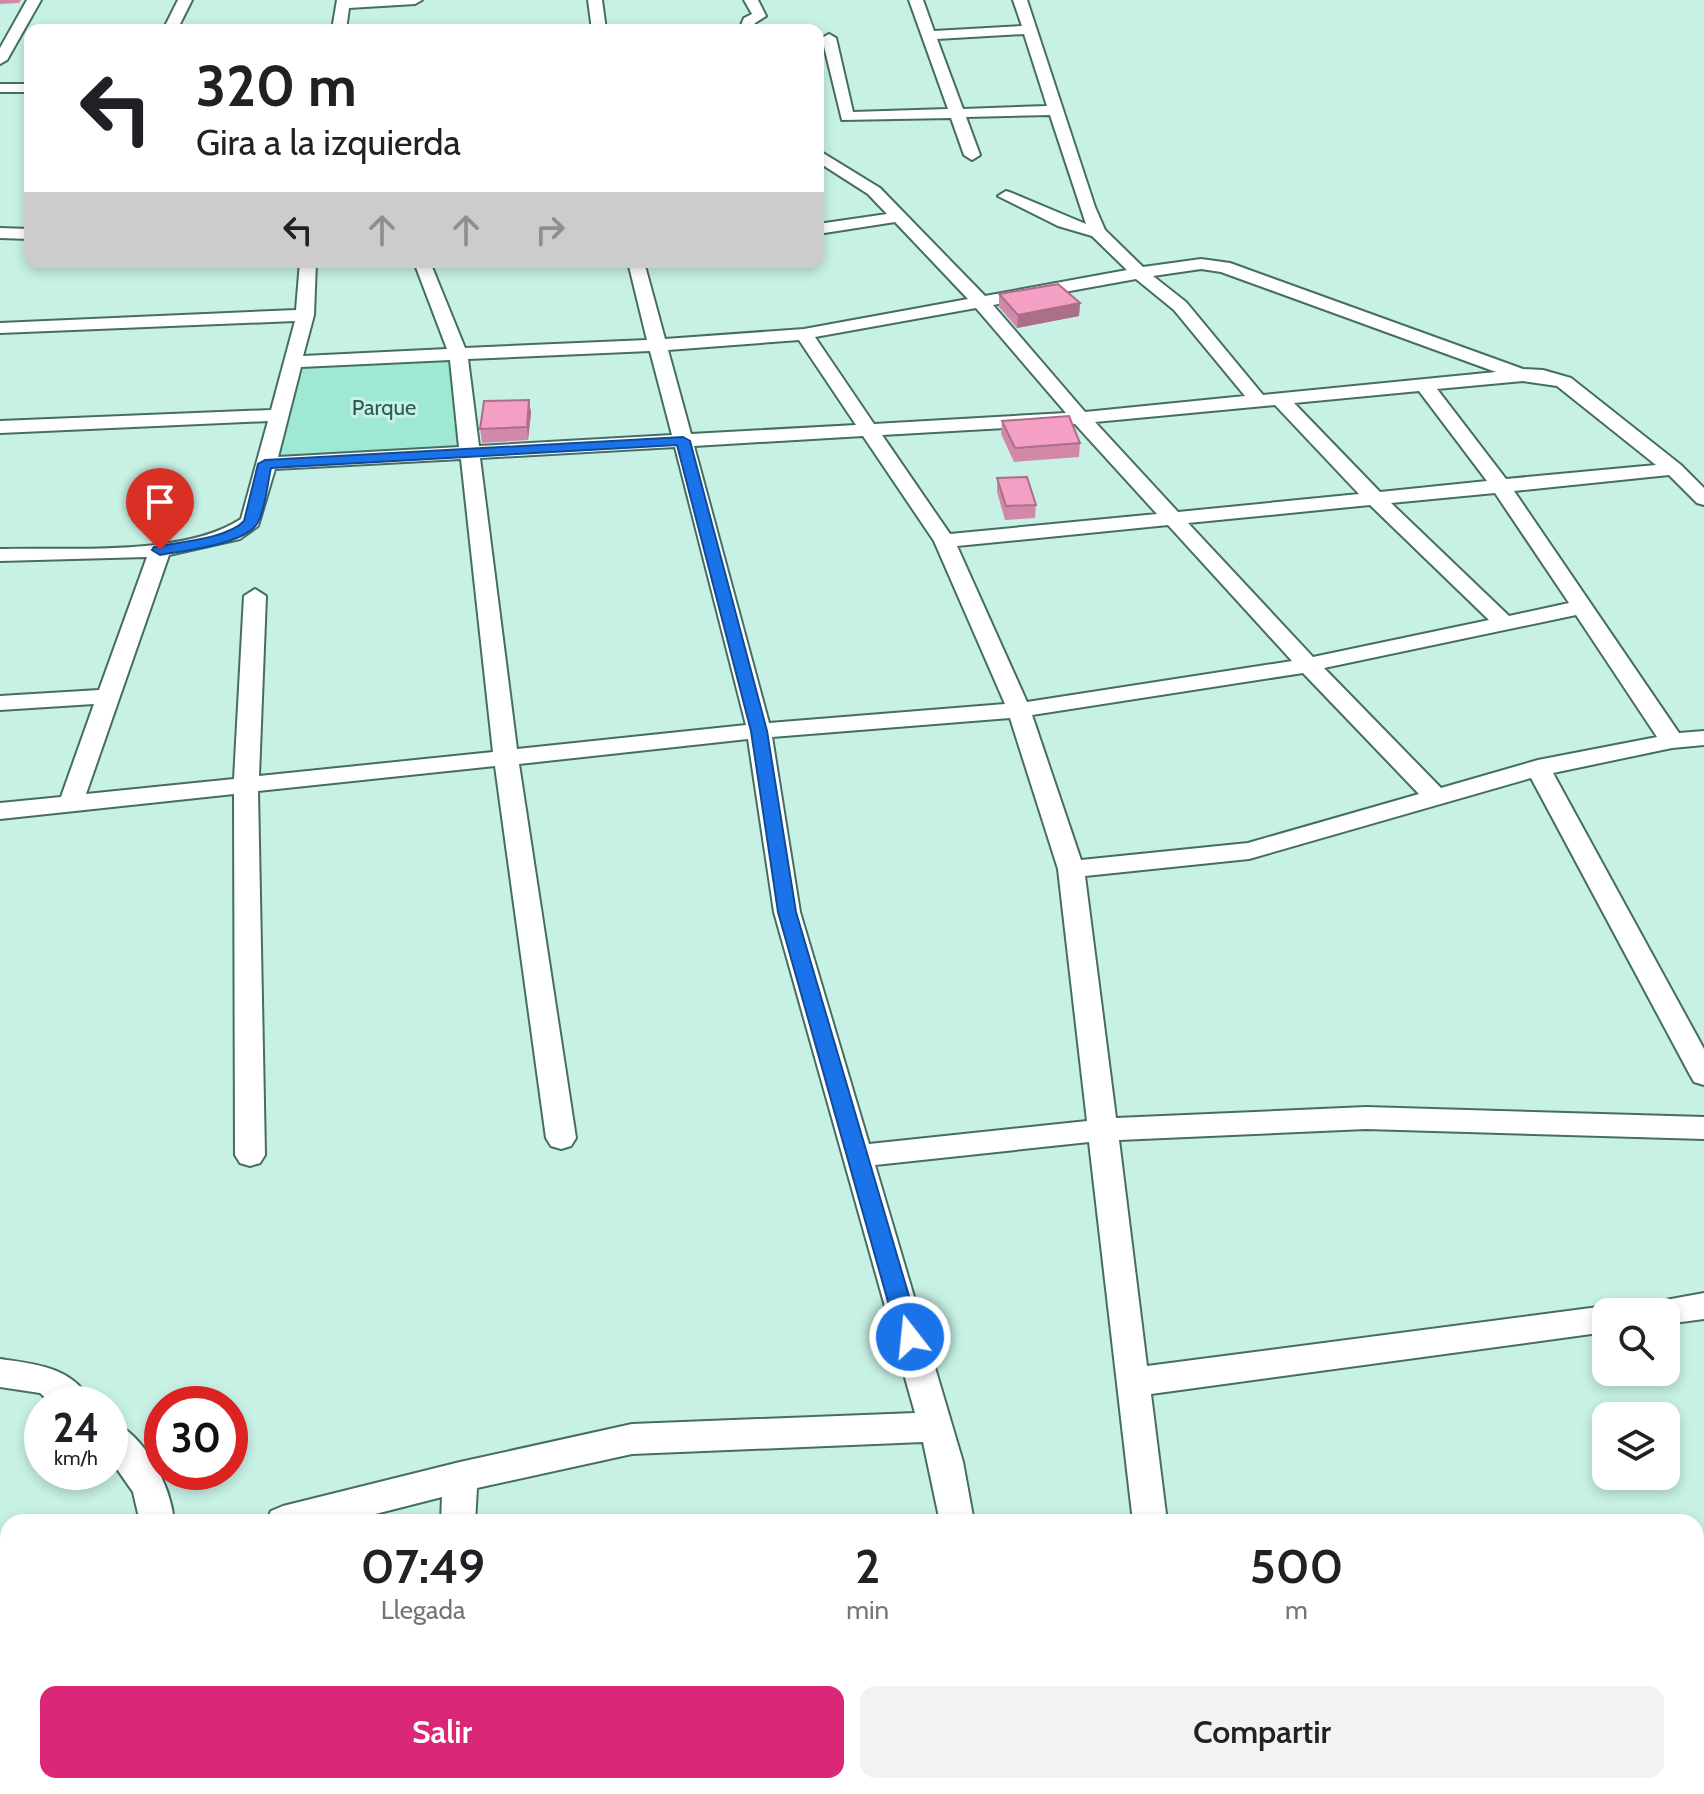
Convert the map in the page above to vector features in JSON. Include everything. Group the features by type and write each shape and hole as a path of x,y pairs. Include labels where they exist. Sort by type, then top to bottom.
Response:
{"street":[{"path":"0,60 34,0"},
{"path":"173,24 185,0"},
{"path":"340,24 344,2 415,0"},
{"path":"595,0 598,24"},
{"path":"748,24 759,16 751,0"},
{"path":"916,0 972,155"},
{"path":"1020,0 1054,110 1098,232 1139,273 1180,306 1258,400"},
{"path":"929,35 1029,30"},
{"path":"829,38 845,116 1054,110"},
{"path":"0,88 24,88"},
{"path":"824,159 874,191 980,301 1080,418 1308,665 1435,796"},
{"path":"1006,196 1064,223 1098,232"},
{"path":"824,228 899,217"},
{"path":"0,233 24,234"},
{"path":"292,362 658,345 804,334 1201,264 1224,267 1523,375"},
{"path":"0,555 160,550 209,541 244,530 251,522 305,315 308,268"},
{"path":"424,268 458,354 506,757 561,1138"},
{"path":"638,268 759,731 787,912 936,1427 955,1514"},
{"path":"0,328 305,315"},
{"path":"804,334 944,541 1019,710 1071,869 1149,1514"},
{"path":"265,464 1080,418 1523,375 1564,382 1674,469 1704,499"},
{"path":"1423,384 1501,486 1672,741"},
{"path":"1279,398 1375,499 1504,623"},
{"path":"0,427 279,415"},
{"path":"944,541 1674,469"},
{"path":"71,803 160,550"},
{"path":"250,1155 246,784 255,596"},
{"path":"0,811 759,731 1019,710 1308,665 1583,607"},
{"path":"0,703 108,696"},
{"path":"1071,869 1249,851 1538,768 1672,741 1704,738"},
{"path":"1538,768 1704,1075"},
{"path":"858,1156 1102,1130 1366,1118 1704,1128"},
{"path":"1680,1309 1704,1306"},
{"path":"1133,1382 1592,1321"},
{"path":"0,1373 48,1380 55,1386"},
{"path":"314,1514 460,1477 632,1439 936,1427"},
{"path":"128,1455 157,1507 157,1514"},
{"path":"458,1514 460,1477"}],"green space":[{"name":"Parque","path":"458,354 468,453 265,464 292,362"}],"building":[{"path":"1058,284 1080,303 1018,315 999,294"},
{"path":"529,400 527,427 480,429 484,401"},
{"path":"1069,416 1080,443 1015,448 1002,421"},
{"path":"1027,477 1036,505 1006,506 997,478"}],"route":[{"path":"160,550 230,536 244,530 251,522 265,464 683,441 759,731 787,912 910,1337"}]}
